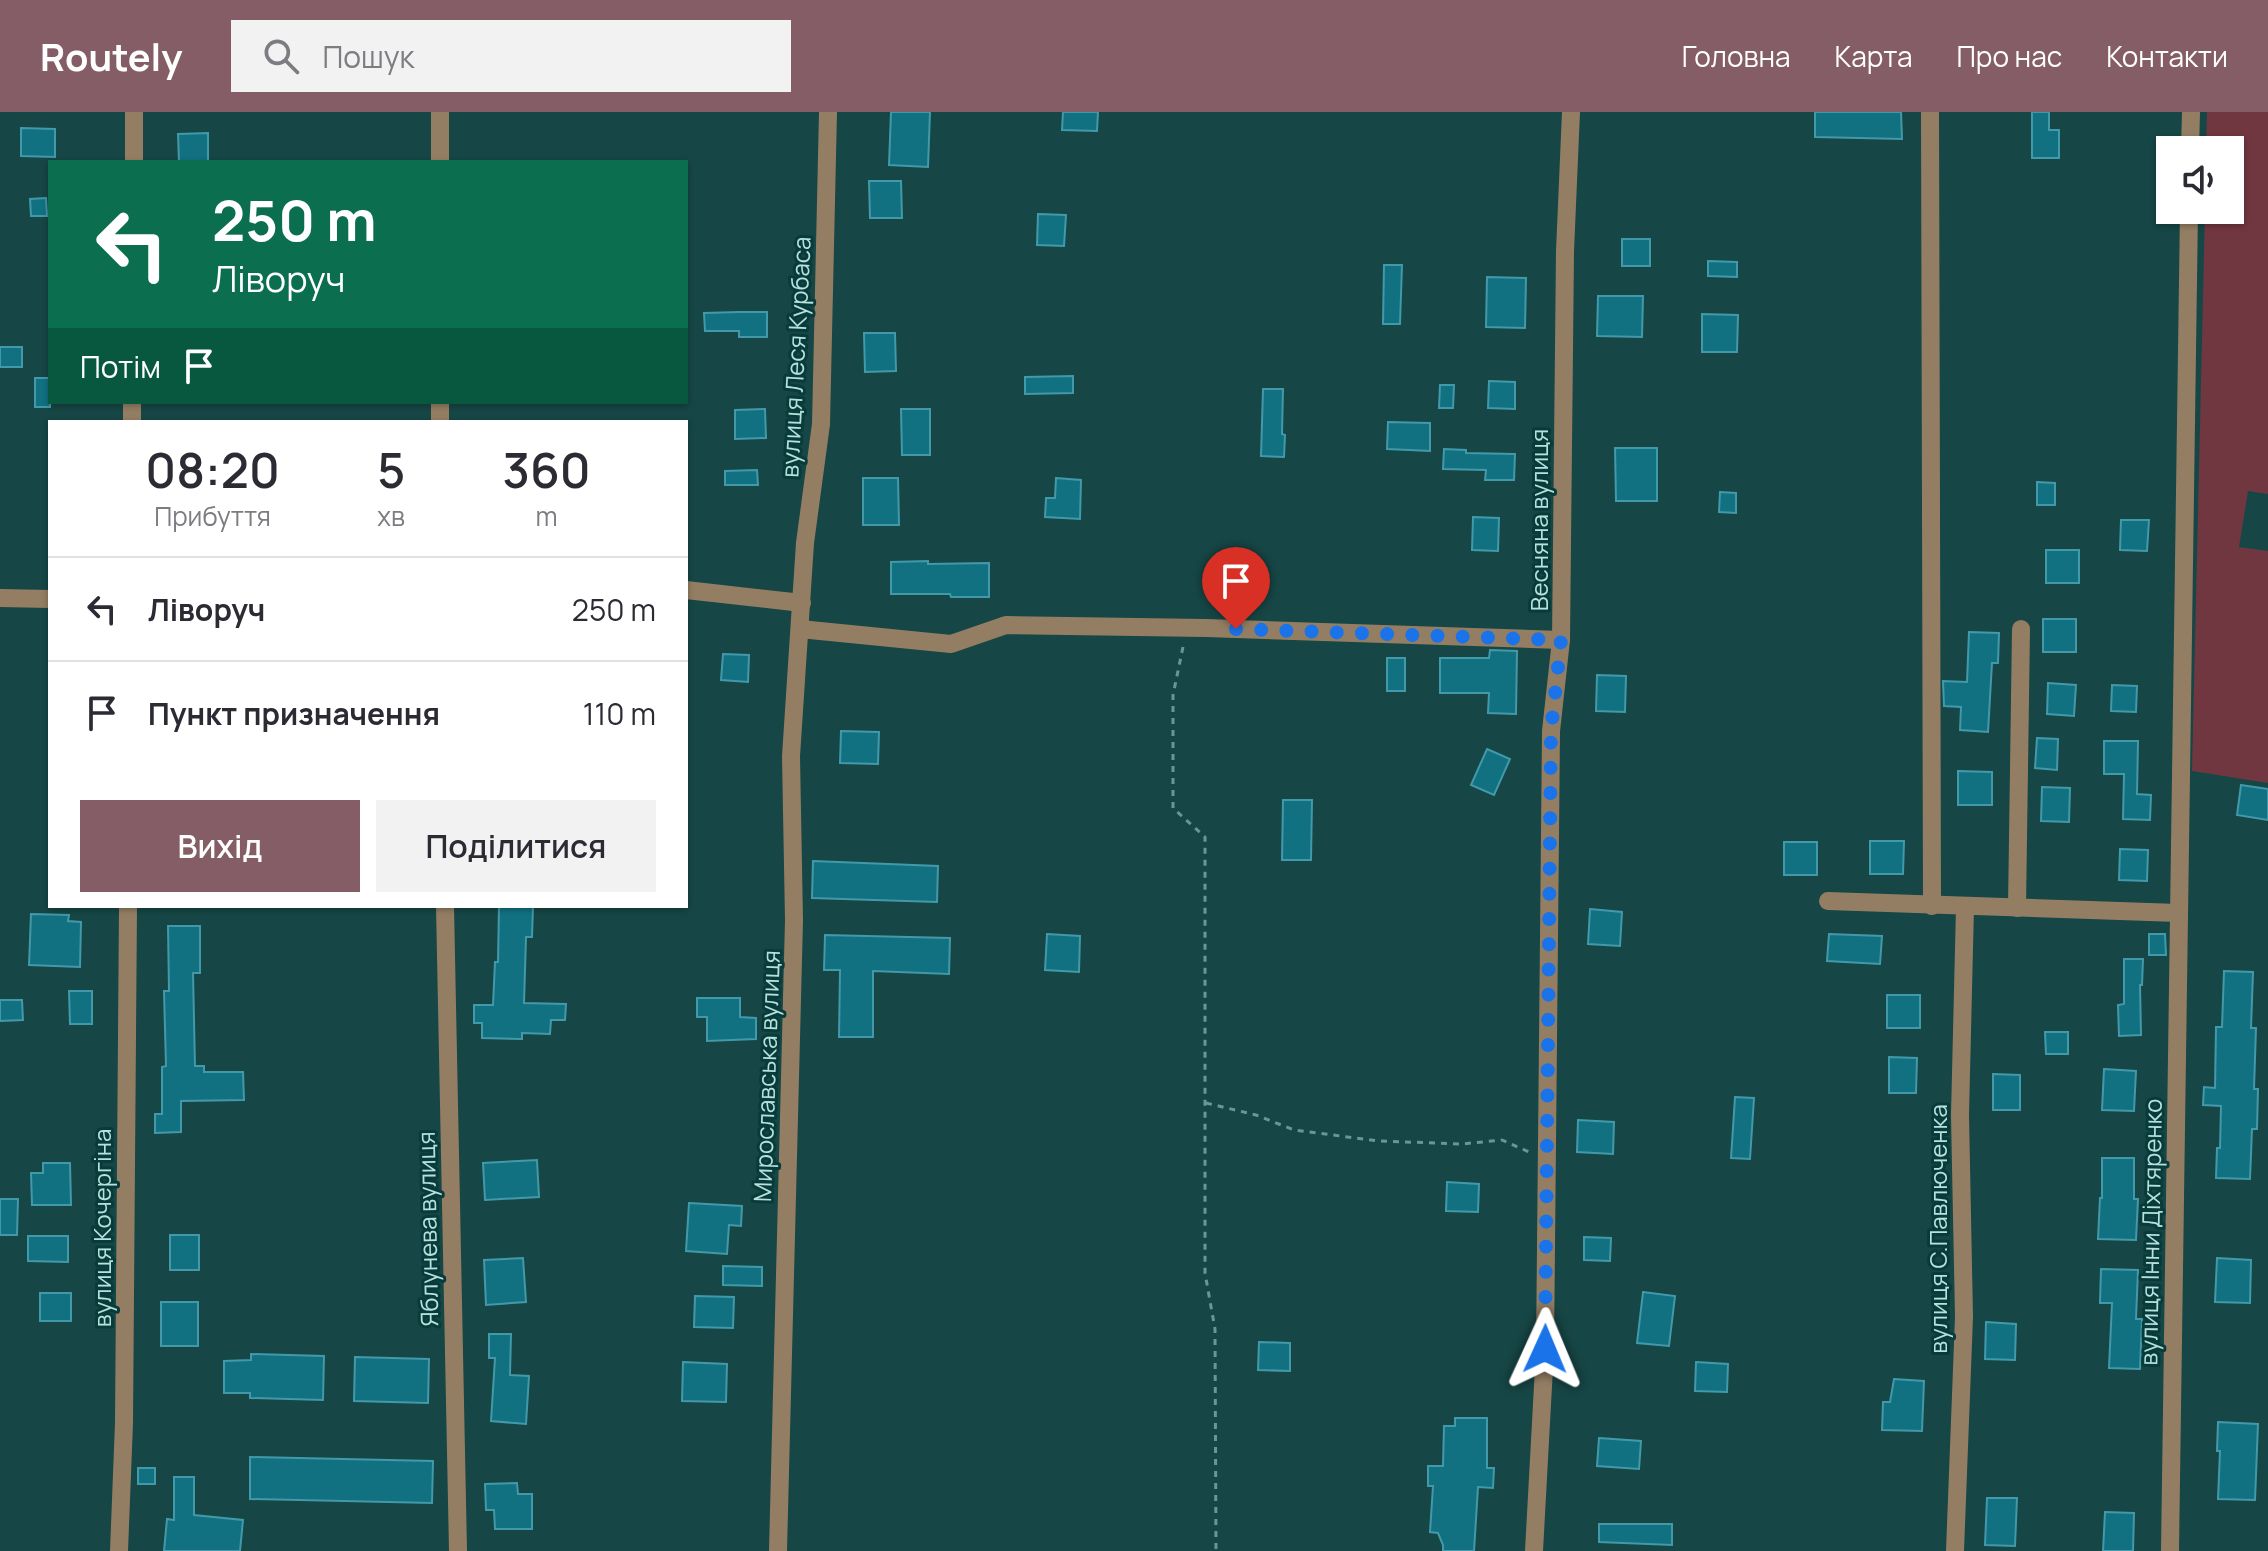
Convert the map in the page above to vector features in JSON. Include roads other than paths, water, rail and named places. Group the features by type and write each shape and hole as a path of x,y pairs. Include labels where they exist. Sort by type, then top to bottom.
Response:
{"street":[{"path":"134,112 134,160"},
{"path":"440,112 440,160"},
{"name":"вулиця Леся Курбаса","path":"802,603 805,543 821,424 828,112"},
{"name":"Весняна вулиця","path":"1534,1551 1545,1349 1551,731 1561,640 1565,251 1571,112"},
{"path":"1930,112 1932,906"},
{"path":"2190,136 2191,112"},
{"name":"вулиця Інни Діхтяренко","path":"2170,1551 2189,224"},
{"path":"688,590 802,603"},
{"path":"0,598 48,599"},
{"name":"Мирославська вулиця","path":"778,1551 794,920 791,756 802,603"},
{"path":"800,629 951,644 1006,625 1561,640"},
{"path":"2017,908 2021,629"},
{"path":"1828,901 2178,913"},
{"name":"вулиця С.Павлюченка","path":"1955,1551 1964,1317 1960,1115 1965,907"},
{"name":"вулиця Кочергіна","path":"119,1551 124,1423 128,908"},
{"name":"Яблунева вулиця","path":"445,908 458,1551"}]}
